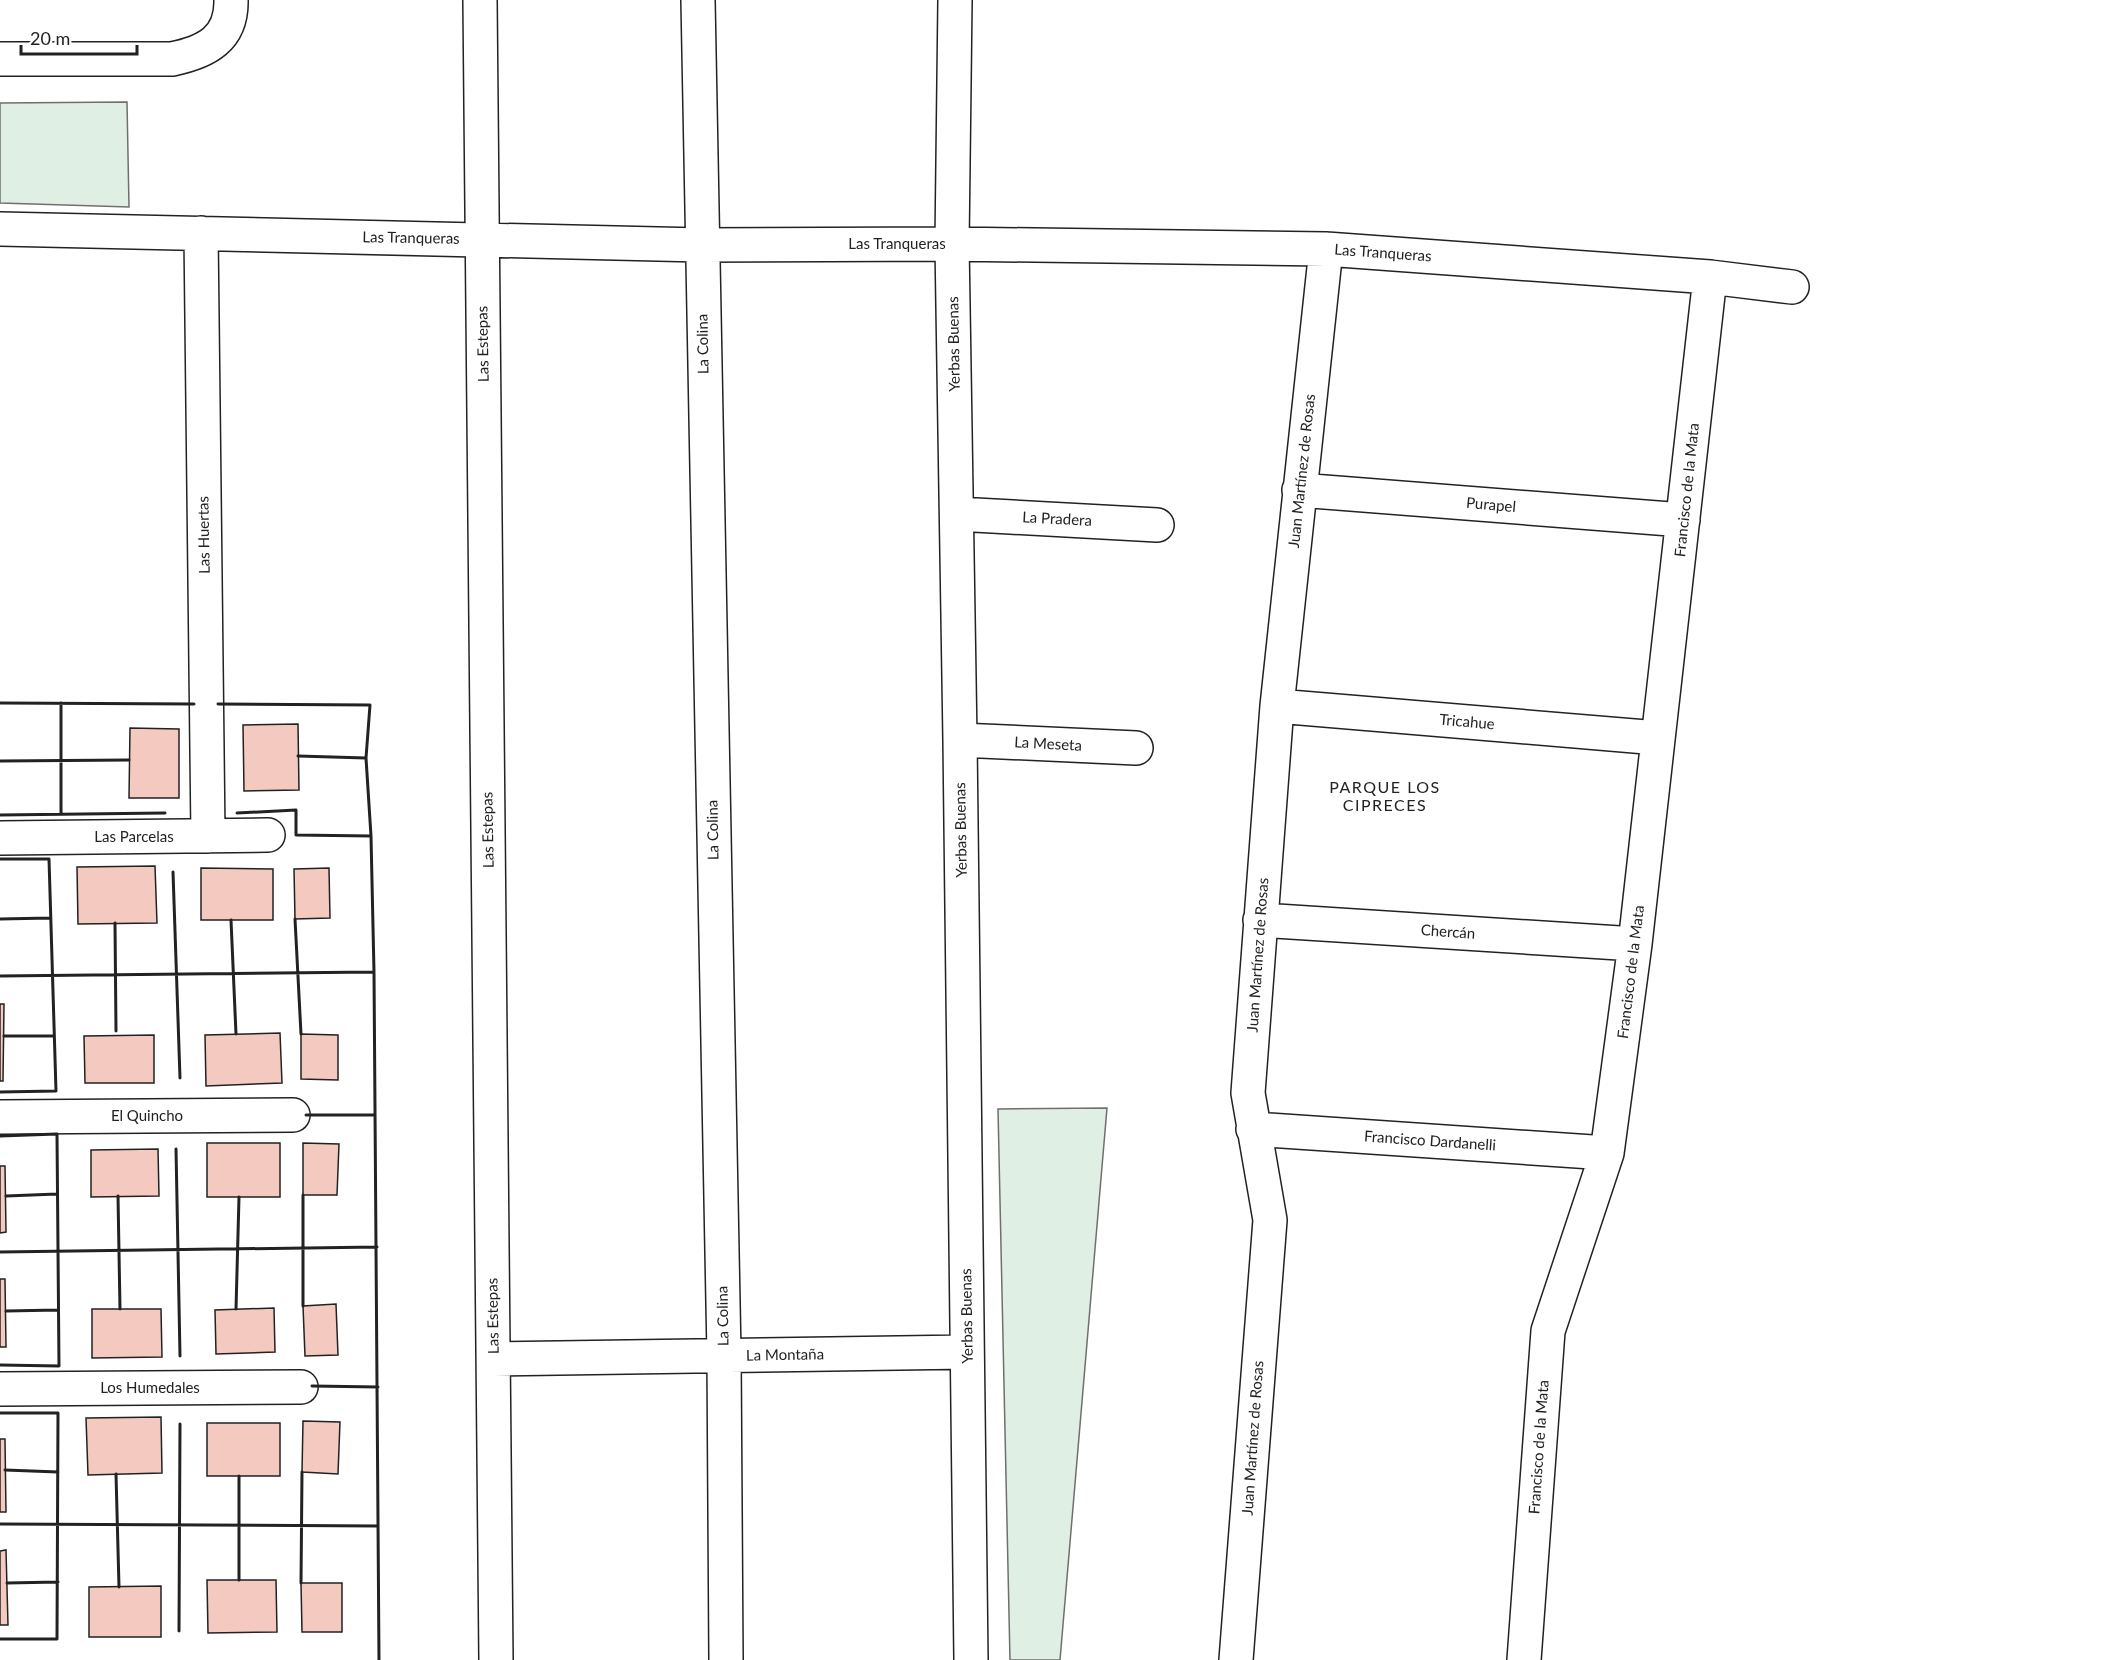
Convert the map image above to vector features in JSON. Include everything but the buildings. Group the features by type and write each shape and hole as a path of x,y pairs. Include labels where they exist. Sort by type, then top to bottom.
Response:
{"street":[{"path":"0,59 172,59 191,55 207,49 223,34 231,13 231,0"},
{"name":"Las Estepas","path":"480,0 496,1660"},
{"name":"La Colina","path":"698,0 724,1356 726,1660"},
{"name":"Yerbas Buenas","path":"955,0 952,244 971,1660"},
{"name":"Las Tranqueras","path":"0,230 701,245 952,244 1326,249 1710,278 1792,287"},
{"name":"Las Huertas","path":"201,234 208,836"},
{"name":"Juan Martínez de Rosas","path":"1236,1660 1270,1220 1248,1093 1277,706 1326,249"},
{"name":"Francisco de la Mata","path":"1524,1660 1548,1331 1606,1153 1635,944 1710,278"},
{"name":"Purapel","path":"1299,490 1683,520"},
{"name":"La Pradera","path":"957,514 1157,525"},
{"name":"Tricahue","path":"1277,706 1658,738"},
{"name":"La Meseta","path":"960,740 1136,748"},
{"name":"Las Parcelas","path":"0,838 268,835"},
{"name":"Chercán","path":"1260,920 1635,944"},
{"name":"El Quincho","path":"0,1117 293,1115"},
{"name":"Francisco Dardanelli","path":"1253,1129 1606,1153"},
{"name":"La Montaña","path":"494,1359 968,1352"},
{"name":"Los Humedales","path":"0,1389 301,1387"}],"green space":[{"path":"127,102 129,207 0,203 0,103"},
{"path":"1107,1108 1060,1660 1010,1660 998,1109"}],"wall":[{"path":"0,703 194,704"},
{"path":"61,703 61,814"},
{"path":"218,704 370,705 366,758 371,836 374,972 379,1660"},
{"path":"298,756 366,758"},
{"path":"0,761 129,760"},
{"path":"237,813 296,810 296,835 371,836"},
{"path":"0,815 165,813"},
{"path":"0,859 49,859 56,1091 0,1092"},
{"path":"173,872 180,1078"},
{"path":"0,919 50,918"},
{"path":"295,919 301,1034"},
{"path":"231,920 236,1034"},
{"path":"115,923 116,1031"},
{"path":"0,976 374,972"},
{"path":"4,1036 54,1036"},
{"path":"306,1115 375,1115"},
{"path":"0,1136 57,1134 59,1366 0,1365"},
{"path":"176,1149 180,1356"},
{"path":"6,1196 57,1194"},
{"path":"303,1195 303,1306"},
{"path":"118,1196 120,1309"},
{"path":"236,1309 239,1197"},
{"path":"0,1252 377,1247"},
{"path":"6,1311 58,1310"},
{"path":"312,1386 378,1387"},
{"path":"0,1413 58,1413 57,1639 0,1639"},
{"path":"179,1631 180,1424"},
{"path":"5,1470 58,1472"},
{"path":"301,1583 302,1472"},
{"path":"116,1474 119,1587"},
{"path":"239,1476 239,1580"},
{"path":"0,1524 378,1526"},
{"path":"7,1583 58,1582"}],"district":[{"name":"PARQUE LOS CIPRECES","path":"1385,796"}]}
